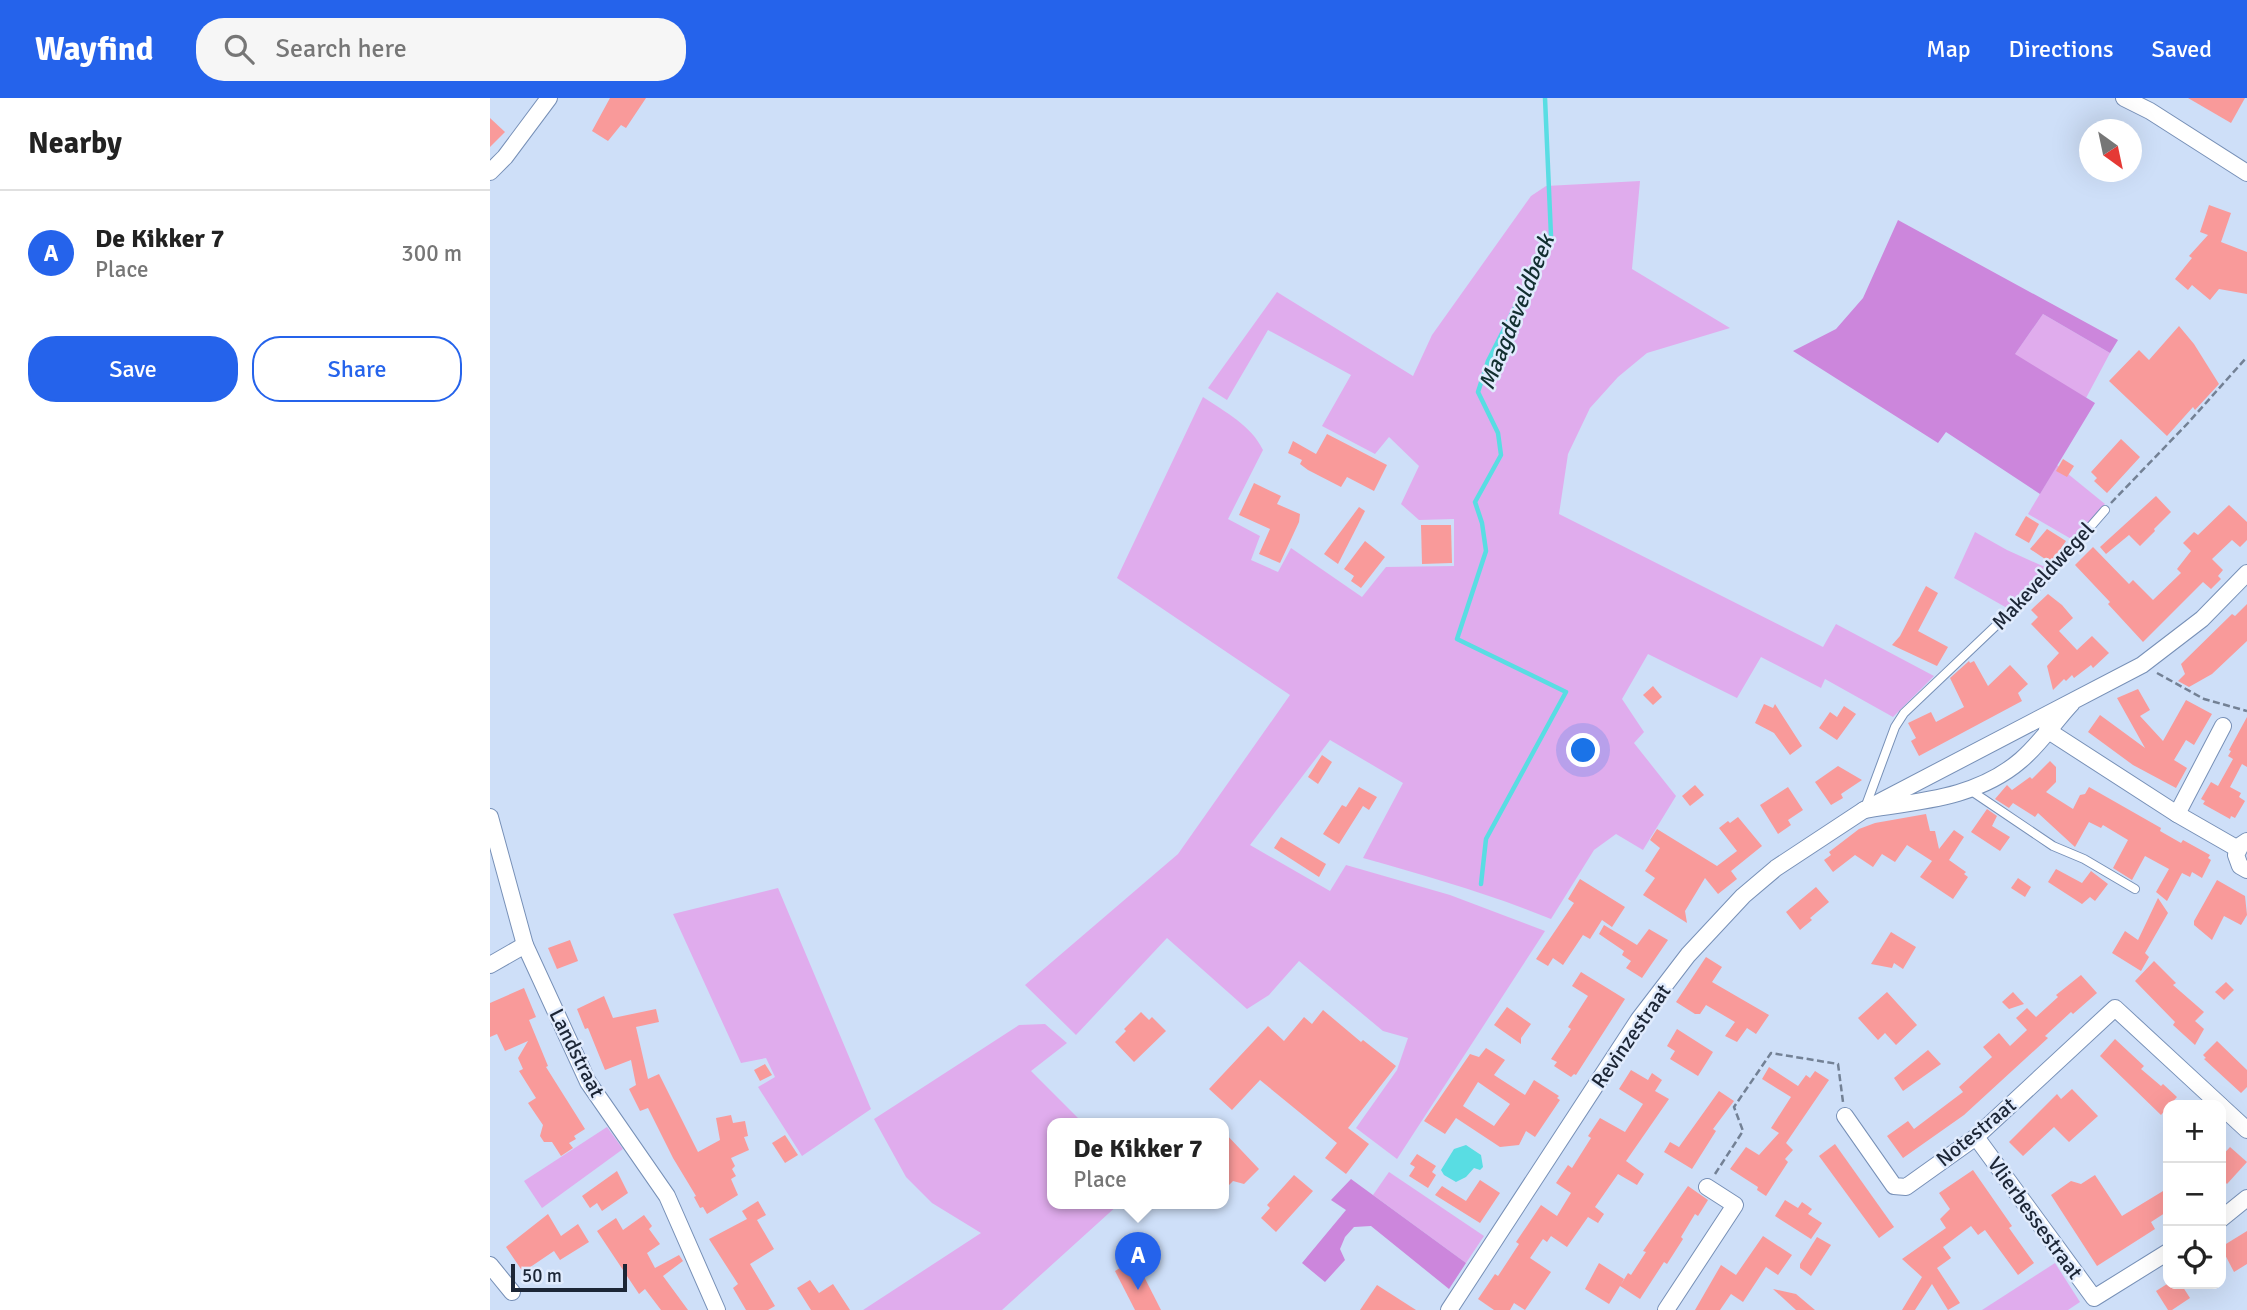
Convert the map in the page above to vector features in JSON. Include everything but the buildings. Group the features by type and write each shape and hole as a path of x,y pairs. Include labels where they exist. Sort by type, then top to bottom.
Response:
{"street":[{"path":"490,172 549,98"},
{"path":"2124,98 2150,111 2247,173"},
{"name":"Revinzestraat","path":"1452,1309 1639,1019 1688,955 1743,896 1768,875 1864,810 2072,704 2142,665 2202,619 2247,573"},
{"name":"Revinzestraat","path":"1864,810 1970,790 2006,771 2023,758 2072,704"},
{"path":"2177,814 2223,726"},
{"path":"2047,730 2177,814 2242,845 2237,861 2247,870"},
{"name":"Landstraat","path":"490,817 525,945 588,1082 667,1196 717,1310"},
{"path":"490,965 525,945"},
{"name":"Notestraat","path":"1845,1116 1894,1186 1906,1187 1976,1137 2115,1008 2214,1100"},
{"path":"2226,1111 2247,1130"},
{"name":"Vlierbessestraat","path":"1976,1137 2094,1298 2163,1255"},
{"path":"1666,1310 1735,1205 1707,1187"},
{"path":"2226,1215 2247,1198"},
{"path":"490,1265 512,1292"}],"lane":[{"name":"Makeveldwegel","path":"1864,810 1886,748 1904,713 2044,580 2105,510"},
{"path":"1970,790 2053,846 2084,859 2135,889"}],"path":[{"name":"Makeveldwegel","path":"2105,510 2247,357"},
{"path":"2142,665 2204,699 2247,711"},
{"path":"1707,1187 1743,1131 1734,1107 1770,1053 1838,1064 1845,1116"}],"shaded area":[{"path":"1640,181 1632,269 1730,328 1647,353 1618,377 1590,408 1568,454 1559,514 1823,647 1836,624 1934,676 1893,717 1825,679 1821,688 1761,657 1737,698 1648,654 1622,699 1644,732 1634,743 1676,796 1643,850 1616,834 1594,850 1551,919 1482,893 1363,858 1403,783 1330,740 1250,845 1330,891 1346,865 1450,895 1545,931 1397,1159 1356,1128 1397,1070 1408,1038 1383,1031 1299,961 1269,995 1247,1009 1167,938 1076,1035 1025,985 1178,854 1290,695 1117,578 1203,397 1245,426 1263,450 1228,519 1260,536 1251,560 1278,572 1291,548 1362,597 1386,567 1454,566 1454,519 1419,520 1401,504 1419,466 1389,437 1375,454 1322,426 1351,375 1268,330 1227,400 1208,388 1277,292 1413,376 1432,335 1531,196 1546,186"},
{"path":"1898,220 2118,340 2110,353 2043,314 2015,354 2095,403 2040,494 1946,432 1938,443 1793,351 1836,329 1863,298"},
{"path":"2043,314 2110,353 2086,398 2014,355"},
{"path":"2057,465 2105,504 2073,540 2028,514"},
{"path":"1975,532 2047,568 2007,608 1954,578"},
{"path":"778,888 871,1109 802,1156 758,1087 775,1077 766,1058 741,1063 673,914"},
{"path":"1045,1024 1067,1043 1031,1071 1078,1118 1047,1118 1047,1209 1113,1209 1002,1310 863,1310 981,1233 932,1203 906,1177 874,1119 1019,1025"},
{"path":"607,1127 623,1149 542,1208 524,1181"},
{"path":"1466,1145 1481,1155 1483,1167 1480,1170 1474,1168 1466,1177 1456,1182 1441,1170 1454,1149"},
{"path":"1389,1172 1484,1236 1466,1263 1373,1195"},
{"path":"1351,1179 1466,1263 1449,1289 1371,1226 1354,1227 1345,1237 1340,1249 1345,1260 1325,1282 1302,1263 1346,1210 1331,1200"},
{"path":"2055,1263 2080,1302 2068,1310 1982,1310"}],"waterway":[{"name":"Maagdeveldbeek","path":"1481,884 1486,839 1566,692 1457,639 1486,551 1482,523 1475,502 1501,455 1498,433 1478,392 1488,361 1551,236 1545,98"}],"place":[{"name":"De Kikker 7","path":"1138,1290"}]}
